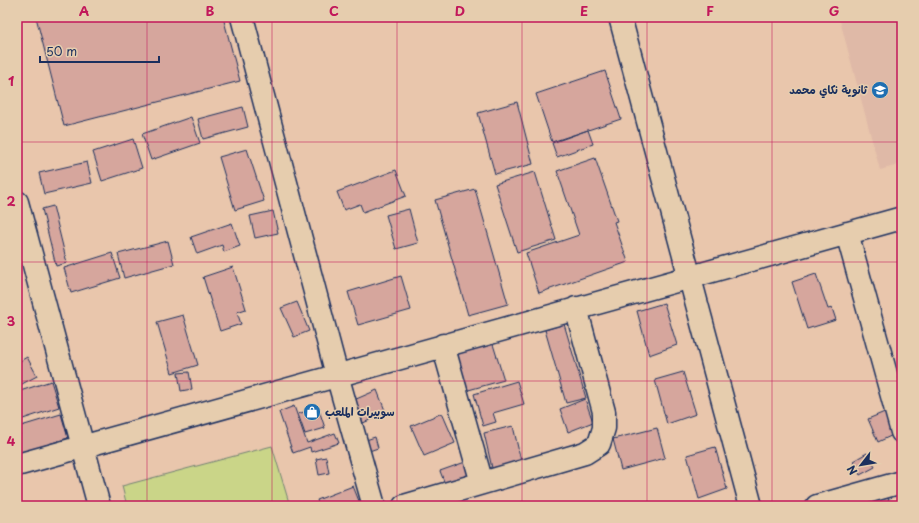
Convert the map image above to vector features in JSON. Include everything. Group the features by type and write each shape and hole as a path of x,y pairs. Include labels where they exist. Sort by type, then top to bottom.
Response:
{"street":[{"path":"242,17 337,375 374,506"},
{"path":"620,17 751,506"},
{"path":"17,202 100,506"},
{"path":"17,465 902,218"},
{"path":"847,233 902,432"},
{"path":"404,506 585,453 599,444 604,428 604,412 576,308"},
{"path":"443,345 482,483"},
{"path":"817,506 902,482"}],"shaded area":[{"name":"ثانوية نكاي محمد","path":"839,17 902,17 902,164 880,170"}],"green space":[{"path":"272,446 290,506 127,506 122,486"}],"building":[{"path":"36,17 223,17 240,81 64,126"},
{"path":"605,71 621,119 552,142 536,94"},
{"path":"517,102 533,164 495,174 478,113"},
{"path":"243,107 248,127 203,139 198,119"},
{"path":"191,117 200,143 151,160 142,134"},
{"path":"588,130 593,144 557,157 552,143"},
{"path":"133,139 142,168 102,181 93,152"},
{"path":"247,149 264,201 235,210 219,157"},
{"path":"595,158 617,221 614,222 628,262 539,293 526,253 579,235 557,171"},
{"path":"87,162 92,183 44,194 39,173"},
{"path":"396,170 406,196 363,212 360,204 344,210 337,192"},
{"path":"535,172 556,240 517,252 495,184"},
{"path":"475,189 508,304 468,315 435,200"},
{"path":"53,206 67,263 56,266 42,209"},
{"path":"409,209 418,243 396,249 386,215"},
{"path":"273,211 278,233 255,238 250,216"},
{"path":"232,223 240,246 224,252 222,245 197,254 191,237"},
{"path":"168,241 174,264 124,278 118,254"},
{"path":"112,253 120,278 71,293 64,268"},
{"path":"233,267 246,309 237,312 241,324 220,331 203,277"},
{"path":"816,274 828,309 832,308 836,320 807,329 792,282"},
{"path":"401,276 411,310 358,325 348,292"},
{"path":"297,302 309,331 294,337 281,308"},
{"path":"664,303 677,345 649,355 637,311"},
{"path":"183,315 198,365 172,373 157,322"},
{"path":"564,324 586,398 566,403 545,330"},
{"path":"492,341 504,380 465,391 454,353"},
{"path":"27,357 37,376 20,385 17,379 17,363"},
{"path":"189,372 192,389 181,391 178,373"},
{"path":"683,372 696,414 667,424 655,380"},
{"path":"51,381 59,407 17,421 17,392"},
{"path":"517,381 524,404 493,413 496,422 483,426 474,394"},
{"path":"377,390 386,413 363,423 354,400"},
{"path":"585,399 593,422 568,432 560,409"},
{"path":"294,406 307,443 335,433 339,443 311,452 310,447 293,453 279,412"},
{"path":"318,407 325,428 305,434 298,414"},
{"path":"887,411 897,433 878,442 868,419"},
{"path":"442,413 455,443 424,456 411,426"},
{"path":"61,414 68,438 17,454 17,436 20,435 18,427"},
{"path":"513,426 521,461 492,468 484,433"},
{"path":"657,428 665,458 621,470 613,439"},
{"path":"375,437 378,448 366,452 363,441"},
{"path":"715,447 727,489 699,499 687,455"},
{"path":"867,453 875,467 860,475 853,461"},
{"path":"326,457 329,473 319,475 316,459"},
{"path":"468,461 472,474 445,484 440,471"},
{"path":"353,486 361,506 319,506 317,500"},
{"path":"888,498 890,506 859,506"}],"place":[{"name":"ثانوية نكاي محمد","path":"880,90"},
{"name":"سوبيرات الملعب","path":"312,412"}]}
